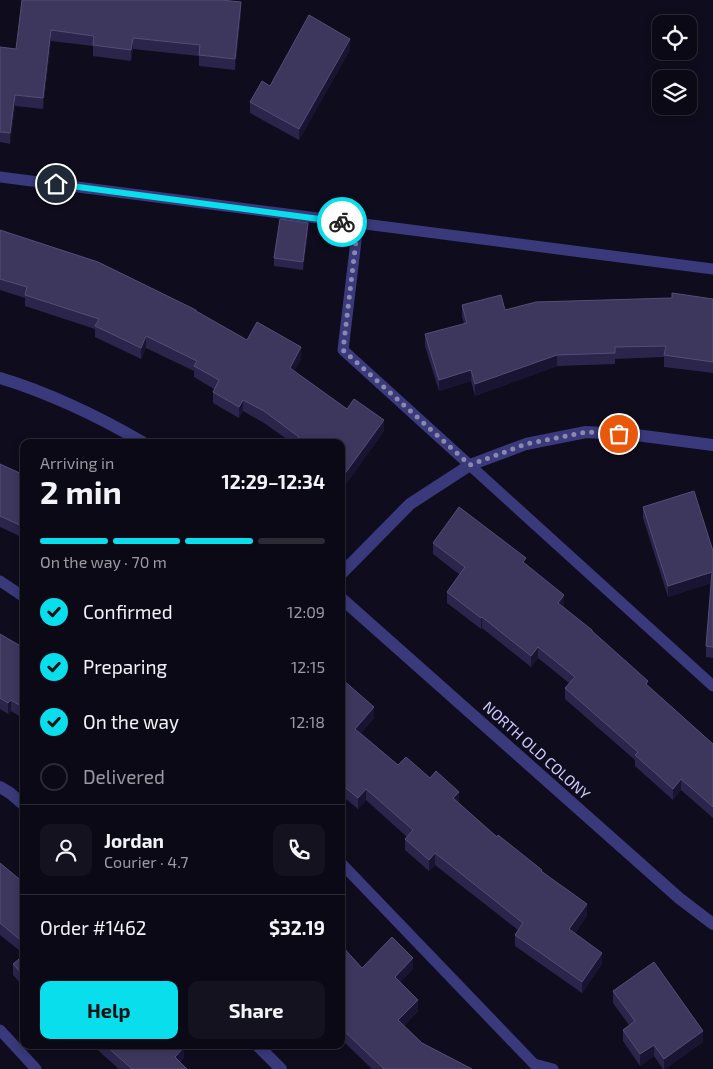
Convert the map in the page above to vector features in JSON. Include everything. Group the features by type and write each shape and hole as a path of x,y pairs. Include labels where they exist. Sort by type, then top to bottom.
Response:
{"street":[{"path":"0,378 20,384 112,425 137,439"},
{"path":"345,570 410,504 470,465 526,444 586,432 636,435 713,445"},
{"name":"NORTH OLD COLONY","path":"345,602 679,898 713,924"},
{"path":"0,787 20,802"},
{"path":"262,1049 281,1069"}],"lane":[{"path":"0,177 713,269"},
{"path":"358,224 343,350 713,686"},
{"path":"0,581 20,594"},
{"path":"345,867 534,1064 553,1069"},
{"path":"0,1030 36,1069"}],"building":[{"path":"22,0 221,0 241,2 235,59 199,55 200,45 133,38 131,50 93,45 94,36 51,30 43,98 15,95 10,133 0,132 0,47 16,49"},
{"path":"309,15 350,39 299,129 250,102 262,81 270,86"},
{"path":"280,219 308,223 303,262 274,258"},
{"path":"0,230 98,262 196,310 247,340 257,322 301,347 290,368 347,409 354,399 384,420 345,474 345,439 298,439 299,437 264,411 243,400 239,407 213,392 219,380 194,366 197,361 146,336 141,348 95,326 99,319 25,295 27,287 0,279"},
{"path":"672,293 713,299 713,362 664,355 666,346 615,347 615,353 557,355 475,384 471,370 439,380 425,334 467,323 462,305 501,295 505,310 536,302 672,298"},
{"path":"0,464 20,473 20,525 0,516"},
{"path":"694,491 713,551 713,647 706,646 712,572 668,586 643,507"},
{"path":"459,507 526,558 523,562 564,595 558,603 592,630 648,681 646,684 713,744 713,807 681,779 673,789 635,755 638,752 565,688 575,677 538,647 531,656 447,592 465,567 433,543"},
{"path":"0,634 20,646 20,706 11,700 8,703 0,698"},
{"path":"345,682 374,707 355,729 398,765 406,757 430,778 436,771 459,792 453,798 497,837 498,835 541,871 587,904 569,929 602,953 582,982 515,935 523,923 435,853 429,860 405,839 413,830 366,789 358,798 345,787"},
{"path":"0,863 20,880 20,940 0,923"},
{"path":"392,937 413,958 395,977 418,1000 398,1020 422,1043 472,1069 384,1069 345,1032 345,949 362,968"},
{"path":"20,958 20,972 13,964"},
{"path":"654,962 703,1031 664,1059 654,1045 640,1054 623,1030 635,1021 613,991"},
{"path":"110,1049 182,1049 175,1057 187,1069 132,1069"}],"way so far":[{"path":"342,222 358,224 343,350 470,465 526,444 586,432 619,434"}],"route":[{"path":"56,184 342,222"}]}
